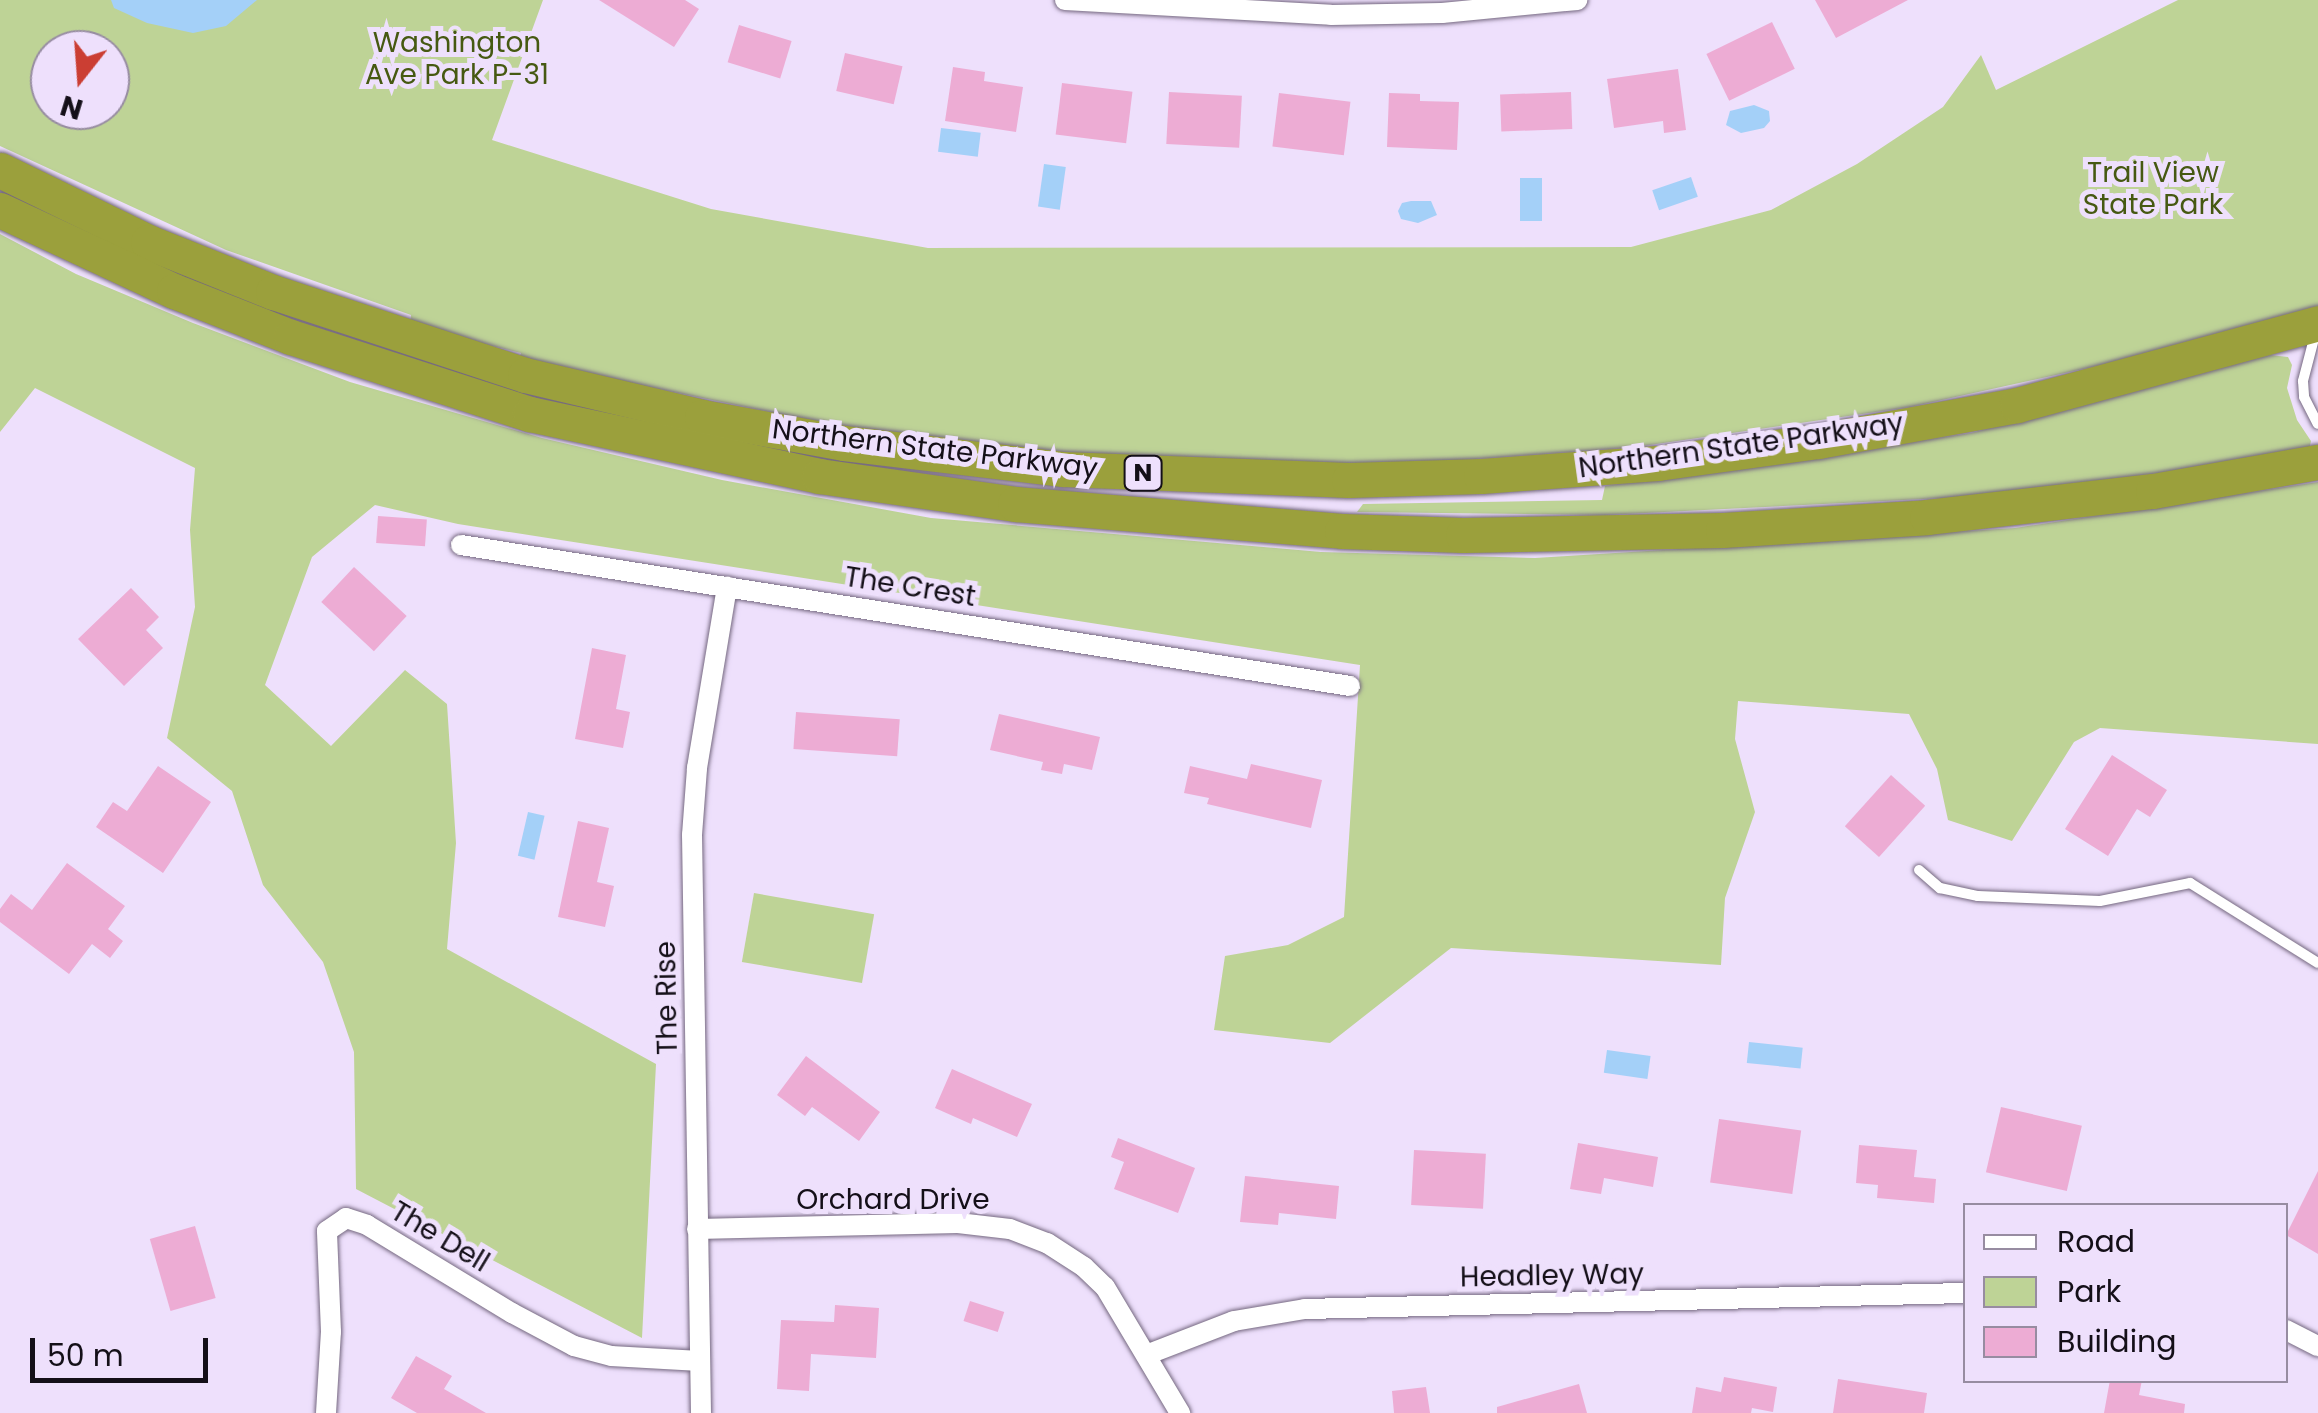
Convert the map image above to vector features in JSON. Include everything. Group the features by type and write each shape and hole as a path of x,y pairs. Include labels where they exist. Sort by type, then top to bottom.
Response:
{"highway":[{"name":"Northern State Parkway","path":"0,170 148,242 273,292 525,376 702,417 844,443 1081,470 1349,480 1482,476 1658,463 1819,441 2017,405 2318,325"},
{"name":"Northern State Parkway","path":"0,210 174,292 257,324 376,368 530,414 819,476 1015,504 1342,531 1463,535 1723,530 1946,514 2153,491 2318,462"}],"street":[{"path":"1065,0 1245,13 1376,6 1442,13 1577,0"},
{"name":"The Crest","path":"461,545 1350,686"},
{"name":"The Rise","path":"701,1413 692,835 697,768 727,586"},
{"name":"The Dell","path":"326,1413 331,1332 327,1231 346,1218 367,1225 512,1314 574,1346 612,1356 698,1360"},
{"name":"Orchard Drive","path":"696,1229 958,1223 1010,1229 1047,1243 1084,1267 1121,1309 1180,1413"},
{"name":"Headley Way","path":"1146,1355 1234,1321 1305,1309 1963,1293"},
{"path":"2288,1331 2318,1346"}],"lane":[{"path":"2318,325 2310,343 2303,381 2304,397 2318,424"},
{"path":"1919,870 1940,888 1978,896 2100,901 2146,895 2170,884 2190,883 2318,963"}],"green space":[{"name":"Trail View State Park","path":"0,0 543,0 492,140 711,209 928,248 1631,247 1771,210 1857,164 1943,107 1981,55 1996,90 2178,0 2318,0 2318,306 2133,358 1910,407 1636,447 1409,464 1179,461 911,441 519,360 521,353 410,326 411,315 226,250 0,146"},
{"path":"0,234 76,274 350,382 542,438 722,480 931,518 1321,552 1535,558 2015,528 2318,482 2318,744 2100,728 2074,742 2012,841 1948,820 1937,769 1909,714 1738,701 1735,739 1755,812 1725,898 1721,965 1451,948 1330,1043 1214,1030 1225,956 1288,945 1344,917 1360,665 458,524 375,505 312,557 265,685 331,746 405,670 447,704 456,843 447,949 656,1064 642,1338 356,1189 354,1052 323,962 263,885 232,791 167,738 195,607 190,530 195,468 35,388 0,432"},
{"path":"2270,355 2288,357 2292,365 2287,388 2297,420 2311,441 2309,450 2298,455 1983,496 1605,515 1357,512 1363,504 1602,500 1605,486 1971,433"},
{"path":"754,893 874,914 862,983 742,962"}],"water":[{"path":"111,0 257,0 226,26 193,33 147,23 114,8"},
{"path":"1754,105 1769,111 1770,121 1764,128 1741,133 1726,125 1730,111"},
{"path":"941,128 981,133 978,157 938,152"},
{"path":"1044,164 1066,167 1060,210 1038,207"},
{"path":"1691,177 1698,197 1659,210 1652,190"},
{"path":"1520,178 1542,178 1542,221 1520,221"},
{"path":"1431,201 1437,215 1418,223 1401,219 1398,211 1402,203"},
{"path":"528,812 545,816 534,860 518,856"},
{"path":"1749,1042 1803,1048 1801,1069 1747,1063"},
{"path":"1607,1050 1651,1056 1647,1079 1604,1073"}],"building":[{"path":"599,0 685,0 699,9 674,47"},
{"path":"1815,0 1908,0 1836,38"},
{"path":"1772,22 1795,69 1729,101 1706,54"},
{"path":"739,25 792,41 780,78 728,62"},
{"path":"845,53 902,66 894,104 836,91"},
{"path":"953,67 985,72 984,81 1023,87 1016,132 945,121"},
{"path":"1678,69 1686,130 1664,133 1663,121 1614,128 1607,79"},
{"path":"1062,83 1132,92 1126,143 1056,135"},
{"path":"1169,92 1242,96 1239,148 1166,144"},
{"path":"1571,92 1572,129 1501,131 1500,94"},
{"path":"1279,93 1350,102 1344,155 1272,147"},
{"path":"1389,93 1420,94 1420,101 1459,102 1457,150 1387,147"},
{"path":"378,516 427,519 425,546 376,543"},
{"path":"354,567 407,616 374,651 321,602"},
{"path":"131,588 159,617 146,630 163,648 124,686 78,639"},
{"path":"592,648 626,655 616,709 630,712 623,748 575,739"},
{"path":"796,712 900,719 897,756 793,749"},
{"path":"999,714 1100,737 1092,770 1064,764 1062,774 1041,770 1043,762 990,750"},
{"path":"2112,755 2167,790 2150,817 2137,809 2108,856 2065,829"},
{"path":"1251,764 1322,780 1311,828 1207,804 1209,798 1184,793 1190,766 1247,779"},
{"path":"158,766 211,802 163,873 96,827 113,802 127,811"},
{"path":"1891,775 1925,806 1879,857 1845,826"},
{"path":"578,821 609,828 597,882 614,886 605,927 558,917"},
{"path":"67,863 125,906 108,929 123,941 110,958 92,944 69,974 0,922 0,909 11,894 32,910"},
{"path":"806,1056 880,1112 859,1141 812,1107 805,1116 777,1095"},
{"path":"952,1069 1032,1104 1017,1137 973,1118 971,1124 935,1108"},
{"path":"2001,1107 2082,1126 2067,1191 1986,1172"},
{"path":"1719,1119 1801,1131 1792,1194 1710,1182"},
{"path":"1118,1138 1195,1168 1178,1213 1114,1189 1124,1162 1111,1157"},
{"path":"1578,1143 1658,1157 1653,1187 1604,1178 1601,1194 1570,1189"},
{"path":"1859,1145 1917,1150 1914,1177 1936,1179 1934,1203 1877,1198 1878,1185 1856,1183"},
{"path":"1414,1150 1486,1154 1483,1209 1411,1205"},
{"path":"2318,1171 2318,1254 2288,1236"},
{"path":"1245,1176 1339,1186 1336,1219 1279,1213 1278,1225 1240,1222"},
{"path":"195,1226 216,1298 170,1311 150,1239"},
{"path":"970,1301 1004,1312 998,1332 964,1321"},
{"path":"835,1305 879,1308 876,1358 811,1354 809,1391 777,1389 781,1320 834,1322"},
{"path":"416,1356 452,1376 444,1389 486,1413 417,1413 391,1398"},
{"path":"1724,1377 1777,1387 1773,1412 1752,1408 1751,1413 1692,1413 1696,1387 1721,1392"},
{"path":"1838,1379 1927,1393 1924,1413 1833,1413"},
{"path":"2109,1383 2141,1383 2139,1395 2185,1404 2184,1413 2104,1413"},
{"path":"1579,1384 1587,1413 1497,1413 1497,1407"},
{"path":"1426,1387 1430,1413 1394,1413 1392,1391"}],"park label":[{"name":"Washington Ave Park P-31","path":"457,59"}]}
